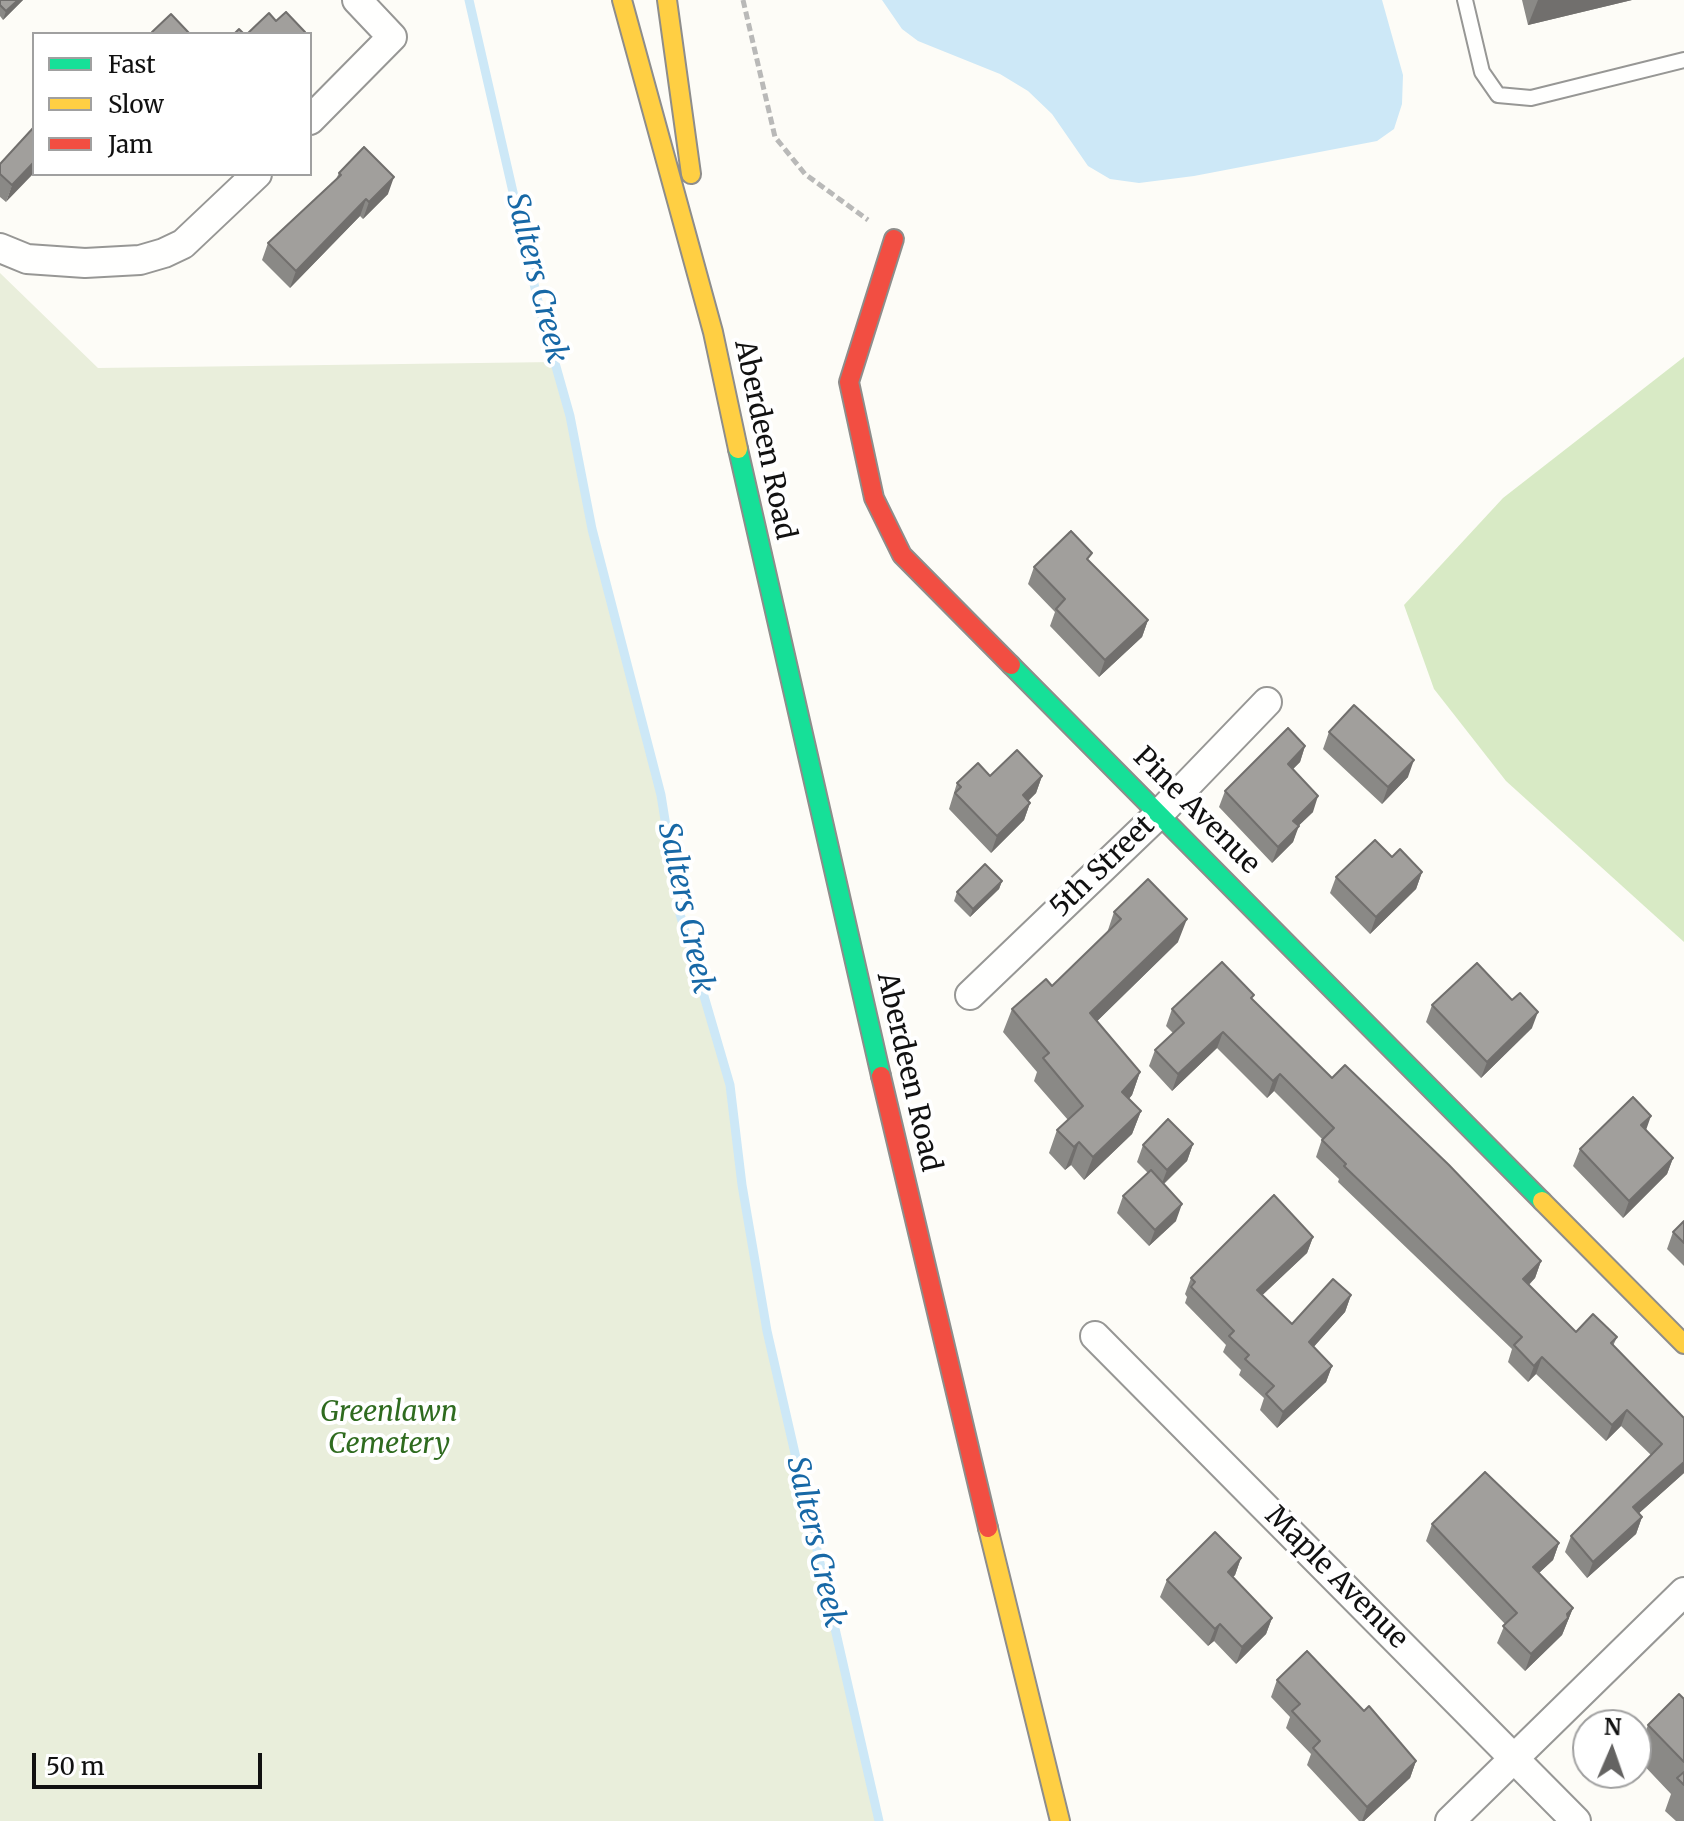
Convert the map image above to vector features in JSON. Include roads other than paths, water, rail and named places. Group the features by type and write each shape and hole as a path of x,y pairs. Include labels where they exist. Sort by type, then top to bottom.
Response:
{"main road":[{"name":"Aberdeen Road","path":"622,0 713,332 760,552 947,1365 1060,1821"},
{"name":"Aberdeen Road","path":"667,0 713,332"},
{"name":"Pine Avenue","path":"894,239 849,382 863,460 885,524 902,555 1684,1344"}],"street":[{"path":"312,118 392,37 357,0"},
{"path":"0,248 27,259 51,261 116,262 164,253 183,244 255,176"},
{"name":"5th Street","path":"970,995 1159,814 1267,702"},
{"name":"Maple Avenue","path":"1095,1336 1576,1821"},
{"path":"1450,1821 1684,1592"}],"lane":[{"path":"1465,0 1482,72 1488,86 1506,97 1531,98 1684,60"}],"water":[{"path":"882,0 1382,0 1403,75 1402,104 1394,129 1377,141 1194,176 1139,183 1110,179 1088,166 1052,114 1028,91 1000,74 918,41 902,29"}],"waterway":[{"name":"Salters Creek","path":"469,0 540,310 570,416 592,529 661,795 680,914 730,1085 742,1185 767,1331 879,1821"}],"park label":[{"name":"Greenlawn Cemetery","path":"389,1429"}]}
